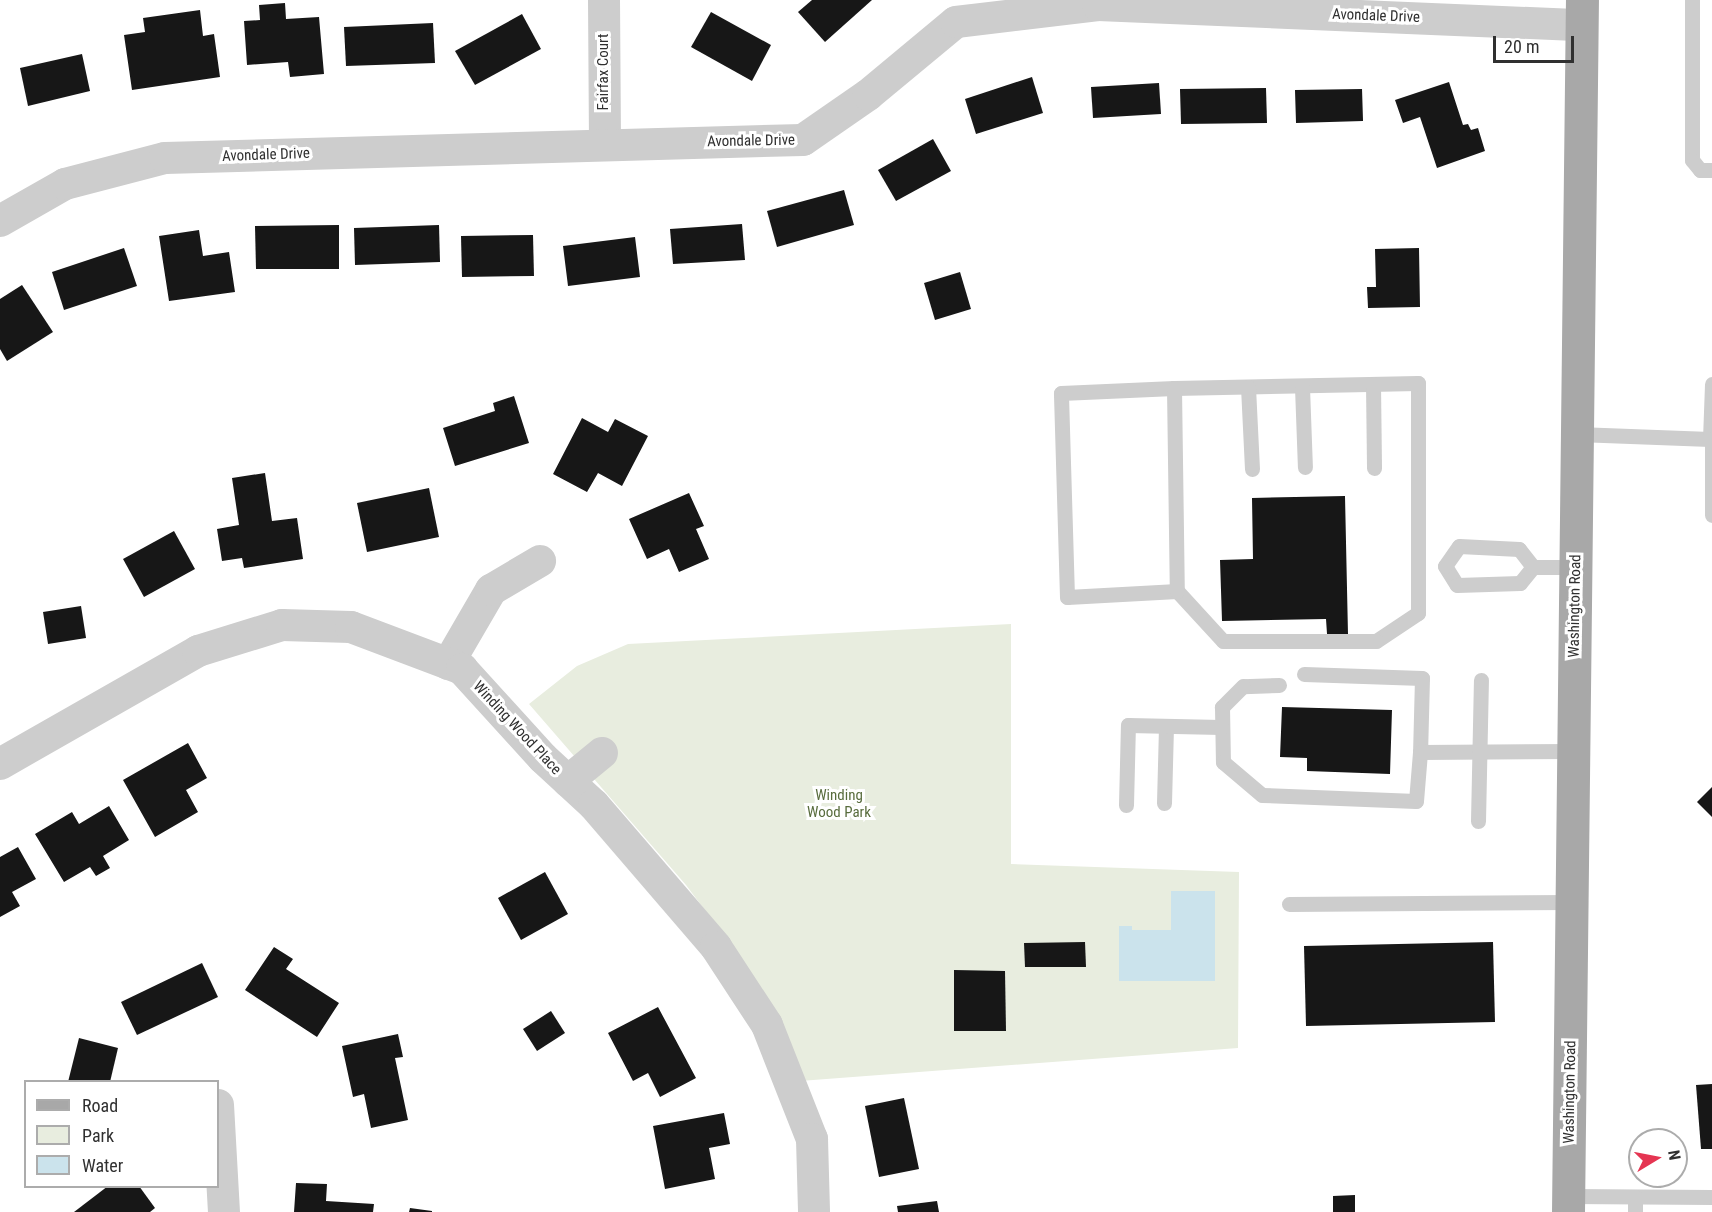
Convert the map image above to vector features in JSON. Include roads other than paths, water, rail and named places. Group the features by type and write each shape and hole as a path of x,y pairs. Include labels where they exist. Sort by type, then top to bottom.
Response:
{"main road":[{"name":"Washington Road","path":"1568,1204 1582,12"}],"street":[{"name":"Fairfax Court","path":"604,0 605,144"},
{"name":"Avondale Drive","path":"0,221 65,184 165,159 605,144 803,140 868,95 956,22 1098,5 1497,16 1582,12"},
{"path":"448,664 490,590 540,561"},
{"name":"Winding Wood Place","path":"0,764 198,651 282,625 351,627 462,669 543,758 594,805 716,946 767,1025 812,1139 814,1212"},
{"path":"568,781 602,753"},
{"path":"219,1123 224,1212"}],"lane":[{"path":"1692,0 1692,160 1700,170 1712,170"},
{"path":"1174,388 1177,591 1223,641 1376,641 1418,613 1418,383 1174,388 1062,393 1067,597 1177,591"},
{"path":"1373,384 1374,468"},
{"path":"1712,384 1712,515"},
{"path":"1248,387 1252,469"},
{"path":"1302,387 1305,467"},
{"path":"1577,434 1711,439"},
{"path":"1445,566 1459,546 1520,549 1533,567"},
{"path":"1418,567 1445,566"},
{"path":"1445,566 1457,585 1520,584 1533,567"},
{"path":"1533,567 1576,567"},
{"path":"1279,685 1243,686 1222,707 1223,762 1262,795 1416,801 1422,678 1304,674"},
{"path":"1478,820 1481,680"},
{"path":"1126,805 1128,725 1221,727"},
{"path":"1164,803 1166,726"},
{"path":"1420,752 1573,751"},
{"path":"1289,904 1572,902"},
{"path":"1568,1204 1635,1204 1712,1197"}],"water":[{"path":"1171,891 1215,891 1215,981 1119,981 1119,926 1132,926 1132,930 1171,930"}],"park label":[{"name":"Winding Wood Park","path":"839,804"}]}
